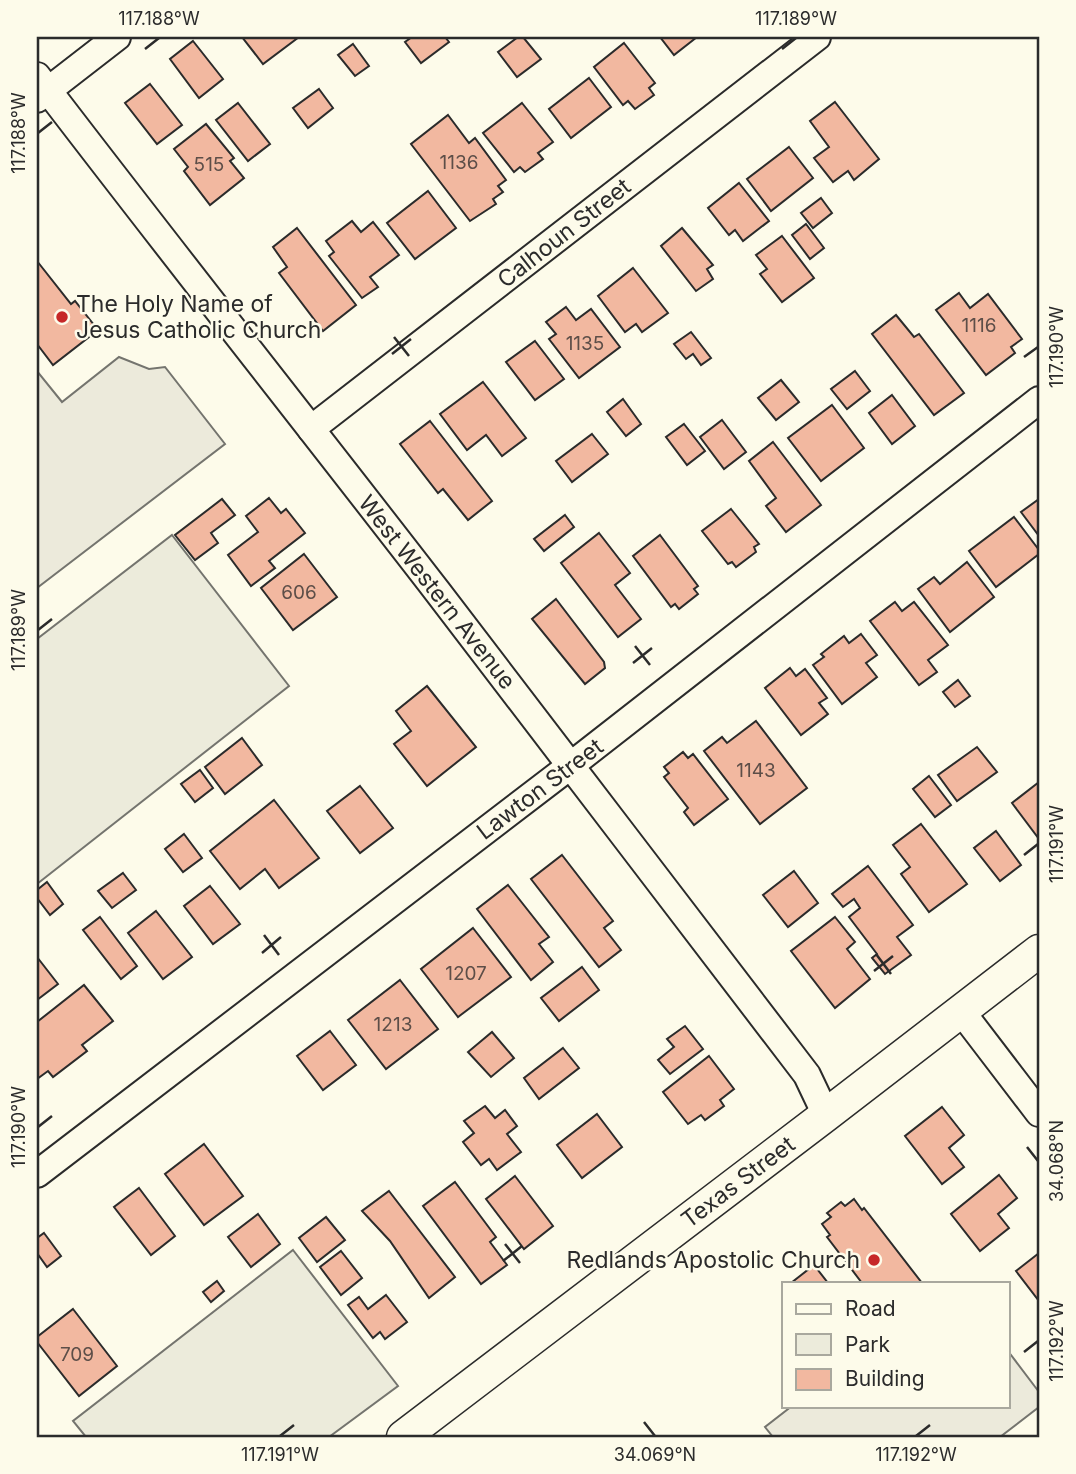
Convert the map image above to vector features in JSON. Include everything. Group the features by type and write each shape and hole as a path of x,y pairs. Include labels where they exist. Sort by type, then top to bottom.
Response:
{"street":[{"path":"40,88 117,37"},
{"name":"Calhoun Street","path":"312,429 817,37"},
{"name":"West Western Avenue","path":"40,88 312,429 807,1075 826,1115"},
{"name":"Lawton Street","path":"37,1174 570,766 1039,400"},
{"name":"Texas Street","path":"403,1437 1039,951"},
{"path":"961,1011 1039,1113"}],"green space":[{"path":"172,535 289,686 37,884 37,639"},
{"path":"293,1250 398,1386 329,1437 86,1437 73,1421"}],"shaded area":[{"path":"119,357 149,369 165,367 225,444 37,588 37,371 62,402"},
{"path":"1010,1354 1039,1392 1039,1407 1000,1437 773,1437 765,1427 789,1408 1010,1408"}],"building":[{"path":"242,37 299,37 263,64"},
{"path":"412,37 445,37 449,42 421,63 405,42"},
{"path":"518,37 523,37 541,59 517,77 498,52"},
{"path":"660,37 697,37 674,55"},
{"path":"193,41 223,79 199,98 170,59"},
{"path":"624,43 655,83 649,88 654,95 635,109 628,101 623,105 594,67"},
{"path":"353,44 369,66 355,76 338,55"},
{"path":"589,78 611,107 571,138 549,109"},
{"path":"150,84 182,125 157,144 125,103"},
{"path":"319,89 333,108 308,128 293,108"},
{"path":"835,102 879,159 854,180 848,171 833,182 814,158 829,147 810,121"},
{"path":"238,103 270,144 248,161 216,120"},
{"path":"522,103 553,142 538,153 543,159 525,172 520,167 514,172 483,133"},
{"path":"448,115 469,143 475,138 506,180 498,186 503,192 493,199 496,204 470,221 411,144"},
{"path":"206,124 234,158 230,161 244,178 210,205 184,171 188,167 174,149"},
{"path":"789,147 813,178 771,211 747,179"},
{"path":"739,183 769,221 743,241 735,230 729,235 708,208"},
{"path":"428,191 456,228 415,259 387,223"},
{"path":"821,198 832,213 813,228 801,213"},
{"path":"352,221 361,232 373,222 399,255 370,277 378,287 362,298 329,256 334,252 326,241"},
{"path":"806,224 824,248 810,259 792,235"},
{"path":"297,228 356,305 323,331 279,273 287,267 273,247"},
{"path":"682,228 713,265 707,269 713,279 696,291 661,246"},
{"path":"782,236 814,278 782,302 760,274 767,269 756,255"},
{"name":"The Holy Name of Jesus Catholic Church","path":"37,261 71,304 75,301 98,330 53,365 37,344"},
{"path":"633,268 668,313 642,332 636,324 625,332 598,296"},
{"path":"959,293 970,308 988,294 1022,339 1011,347 1015,353 986,375 936,310"},
{"path":"566,307 576,320 591,309 620,347 579,378 549,339 556,334 546,322"},
{"path":"896,315 914,337 919,334 964,393 934,415 872,334"},
{"path":"691,332 711,358 701,365 693,354 686,359 674,344"},
{"path":"535,341 564,379 535,400 506,362"},
{"path":"855,371 870,391 847,409 831,389"},
{"path":"781,380 799,402 776,420 758,398"},
{"path":"483,382 526,438 502,456 486,435 467,450 440,414"},
{"path":"892,395 915,426 892,444 869,413"},
{"path":"623,399 641,424 626,436 607,412"},
{"path":"832,405 864,448 821,481 788,438"},
{"path":"722,420 746,452 724,469 700,437"},
{"path":"430,421 492,501 468,520 443,489 438,493 400,444"},
{"path":"684,424 705,451 687,465 666,437"},
{"path":"592,434 608,454 572,482 556,461"},
{"path":"773,442 821,505 786,532 766,506 776,498 749,461"},
{"path":"269,498 281,513 286,509 305,533 269,561 275,568 251,586 228,555 258,532 246,516"},
{"path":"222,499 235,515 211,533 218,543 195,560 175,535"},
{"path":"1039,499 1039,536 1021,512"},
{"path":"731,509 759,544 754,547 756,552 736,567 732,562 728,564 702,531"},
{"path":"565,515 574,527 544,551 534,539"},
{"path":"1014,517 1039,550 1039,554 996,587 969,551"},
{"path":"599,533 630,573 615,585 641,619 618,637 561,563"},
{"path":"660,535 698,586 694,589 698,594 679,609 675,604 671,607 633,556"},
{"path":"304,554 337,597 293,630 261,588"},
{"path":"967,562 994,597 950,632 918,589 934,577 940,584"},
{"path":"556,599 604,662 605,668 585,684 532,619"},
{"path":"895,602 902,611 914,602 948,645 928,660 937,672 919,685 870,621"},
{"path":"861,634 877,655 866,663 877,677 842,704 813,665 824,657 821,654 844,636 849,643"},
{"path":"790,668 796,676 805,669 827,698 819,703 828,714 801,735 765,688"},
{"path":"958,680 970,696 955,707 943,692"},
{"path":"427,686 476,747 427,786 394,744 411,731 396,711"},
{"path":"756,721 807,788 760,824 704,751 722,737 727,743"},
{"path":"242,738 262,765 225,794 205,767"},
{"path":"977,747 997,772 957,801 938,775"},
{"path":"683,752 688,758 693,754 728,799 694,825 684,812 688,808 664,777 669,773 664,767"},
{"path":"200,770 213,788 195,802 181,784"},
{"path":"929,776 951,805 935,817 913,789"},
{"path":"1039,782 1039,839 1012,803"},
{"path":"360,786 393,828 360,853 327,811"},
{"path":"274,800 319,858 279,888 265,869 240,889 210,851"},
{"path":"921,824 967,884 929,912 901,874 910,867 893,845"},
{"path":"996,831 1021,865 1000,881 974,848"},
{"path":"184,834 202,858 183,872 165,849"},
{"path":"562,855 613,921 604,928 621,950 599,967 531,879"},
{"path":"868,866 913,925 897,937 911,955 885,974 872,958 877,954 849,917 860,908 854,899 843,907 832,894"},
{"path":"794,871 818,903 788,927 763,895"},
{"path":"123,873 136,890 112,908 98,891"},
{"path":"47,882 63,904 50,915 37,898 37,890"},
{"path":"508,885 549,937 539,944 553,962 531,980 477,909"},
{"path":"210,886 240,924 213,944 184,906"},
{"path":"156,911 192,957 163,979 128,933"},
{"path":"100,917 137,966 121,979 83,930"},
{"path":"835,917 855,942 847,949 870,979 835,1008 791,951"},
{"path":"473,928 511,977 458,1017 421,969"},
{"path":"37,957 58,984 37,1000"},
{"path":"582,967 599,990 559,1021 541,998"},
{"path":"400,980 438,1029 386,1069 348,1020"},
{"path":"84,985 113,1021 82,1045 87,1051 53,1077 48,1071 37,1079 37,1022"},
{"path":"685,1026 703,1049 670,1074 658,1060 674,1047 667,1039"},
{"path":"330,1031 356,1065 323,1090 297,1056"},
{"path":"492,1032 514,1058 491,1077 468,1052"},
{"path":"563,1048 579,1068 539,1099 524,1078"},
{"path":"709,1056 734,1089 720,1100 724,1106 705,1120 701,1115 688,1124 663,1092"},
{"path":"485,1106 495,1118 505,1110 517,1126 507,1134 521,1152 497,1170 489,1159 481,1165 463,1142 474,1133 464,1121"},
{"path":"942,1107 964,1135 949,1148 964,1167 942,1184 905,1136"},
{"path":"597,1114 622,1147 582,1178 557,1145"},
{"path":"204,1144 243,1196 204,1225 165,1174"},
{"path":"999,1175 1017,1198 998,1214 1009,1228 980,1251 951,1214"},
{"path":"515,1176 553,1226 524,1249 486,1199"},
{"path":"455,1182 496,1237 490,1242 507,1265 481,1284 423,1206"},
{"path":"139,1188 175,1236 151,1255 114,1207"},
{"path":"389,1191 455,1277 429,1298 390,1241 362,1211"},
{"name":"Redlands Apostolic Church","path":"854,1199 862,1210 864,1208 921,1282 861,1282 827,1237 830,1235 822,1224 831,1217 827,1213 841,1202 845,1206"},
{"path":"258,1214 280,1244 251,1267 228,1237"},
{"path":"326,1217 345,1240 317,1262 299,1238"},
{"path":"44,1233 61,1256 47,1267 37,1253 37,1238"},
{"path":"341,1251 362,1278 341,1295 320,1267"},
{"path":"1039,1253 1039,1301 1016,1271"},
{"path":"814,1265 827,1282 792,1282"},
{"path":"217,1281 224,1291 211,1302 203,1292"},
{"path":"386,1295 407,1322 385,1339 380,1332 373,1338 348,1305 359,1297 368,1309"},
{"path":"73,1309 117,1366 79,1396 37,1342 37,1337"}],"place":[{"name":"The Holy Name of Jesus Catholic Church","path":"62,317"},
{"name":"Redlands Apostolic Church","path":"874,1260"}]}
